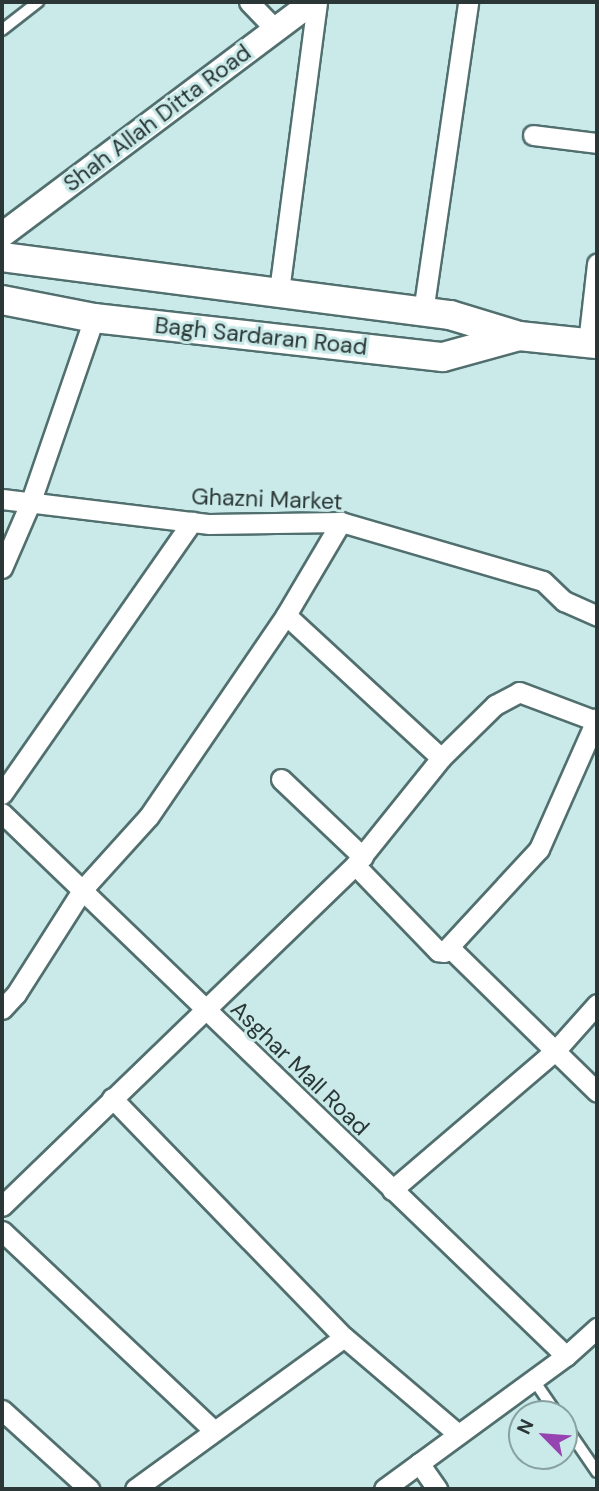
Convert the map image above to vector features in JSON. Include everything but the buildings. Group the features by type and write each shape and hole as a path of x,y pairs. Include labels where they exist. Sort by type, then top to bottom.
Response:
{"main road":[{"name":"Bagh Sardaran Road","path":"2,257 450,315 519,336 592,343"},
{"path":"276,336 279,291"},
{"name":"Bagh Sardaran Road","path":"2,300 94,318 276,336 443,357 519,336"}],"street":[{"path":"249,2 275,29"},
{"path":"279,291 315,2"},
{"name":"Shah Allah Ditta Road","path":"2,235 275,29 315,2"},
{"path":"423,312 468,2"},
{"path":"533,135 597,143"},
{"path":"592,343 597,264"},
{"path":"2,568 31,502 94,318"},
{"name":"Ghazni Market","path":"2,499 192,522 341,522 543,581 564,601 597,616"},
{"path":"2,794 192,522"},
{"path":"2,1009 16,994 83,889 149,816 286,615 341,522"},
{"path":"286,615 441,758"},
{"path":"2,1206 359,861 441,758 495,705 519,692 597,720 539,849 449,947 438,951 359,861 281,779"},
{"name":"Asghar Mall Road","path":"2,813 566,1356"},
{"path":"449,947 597,1092"},
{"path":"392,1190 555,1051 597,1004"},
{"path":"112,1098 344,1337 458,1434"},
{"path":"2,1231 214,1431"},
{"path":"384,1489 566,1356 597,1328"},
{"path":"135,1489 344,1337"},
{"path":"2,1410 89,1489"},
{"path":"419,1463 437,1489"}],"lane":[{"path":"2,30 38,2"},
{"path":"533,1379 547,1400"},
{"path":"578,1444 597,1472"}]}
